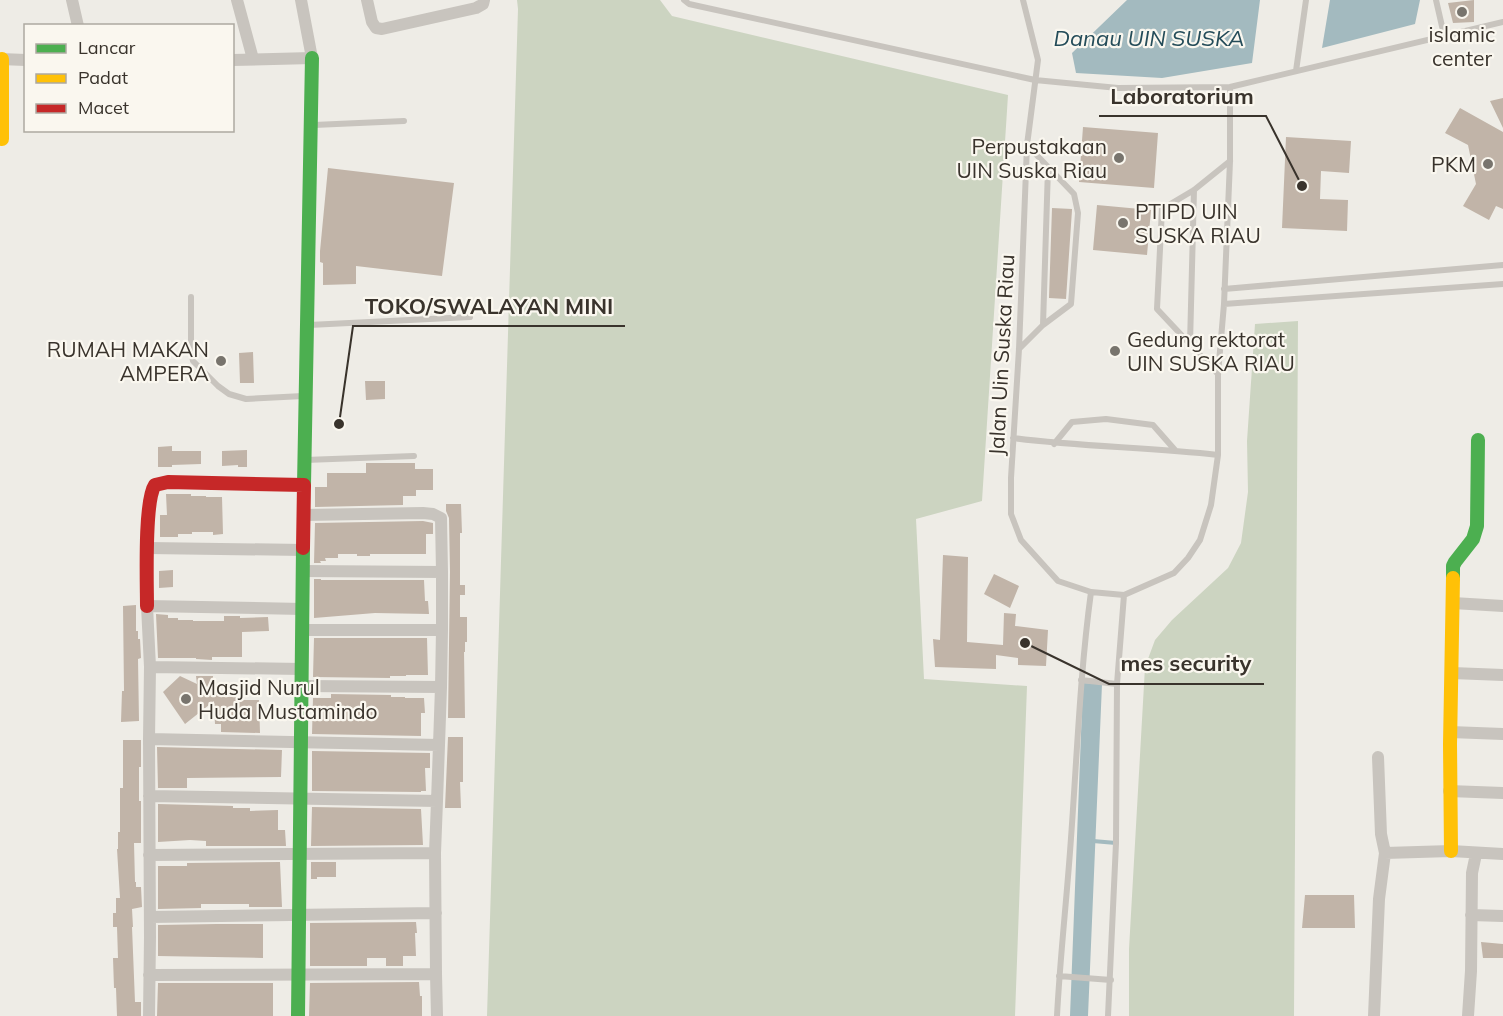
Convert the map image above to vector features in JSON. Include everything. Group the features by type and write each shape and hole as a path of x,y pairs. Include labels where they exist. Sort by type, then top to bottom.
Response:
{"street":[{"path":"72,0 78,24"},
{"path":"224,0 237,0 253,59"},
{"path":"298,1016 312,58 301,0"},
{"path":"368,0 372,22 376,28 382,29 476,8 483,4 484,0"},
{"path":"234,60 312,58"},
{"path":"2,139 1,59 24,60"},
{"path":"1451,851 1449,732 1453,566 1456,558 1472,543 1477,526 1478,440"},
{"path":"149,1016 150,667 147,606 151,491 155,485 168,482 304,485"},
{"path":"304,515 423,513 441,518 440,745 435,853 436,1016"},
{"path":"148,548 304,550"},
{"path":"303,572 442,572"},
{"path":"1453,603 1503,606"},
{"path":"147,606 303,609"},
{"path":"303,630 442,630"},
{"path":"150,667 302,669"},
{"path":"1452,673 1503,675"},
{"path":"302,686 441,687"},
{"path":"1449,732 1503,734"},
{"path":"149,739 440,745"},
{"path":"1374,1016 1379,899 1385,854 1381,834 1378,757"},
{"path":"1449,791 1503,793"},
{"path":"150,796 437,801"},
{"path":"1385,854 1451,851 1503,854"},
{"path":"149,855 435,853"},
{"path":"1468,1016 1472,873 1476,854"},
{"path":"150,917 436,913"},
{"path":"1471,915 1503,916"},
{"path":"149,975 436,974"}],"lane":[{"path":"684,0 689,4 1035,80 1118,88 1230,87 1503,22"},
{"name":"Jalan Uin Suska Riau","path":"1023,0 1038,60 1027,145 1011,514 1021,540 1058,581 1090,592 1124,595 1174,573 1200,540 1211,505 1218,455 1218,374 1224,304 1230,161 1230,87"},
{"path":"1296,71 1305,0"},
{"path":"1436,0 1444,35"},
{"path":"311,125 404,121"},
{"path":"1019,349 1071,304 1078,213 1074,194 1027,145"},
{"path":"1218,374 1157,309 1162,209 1194,190 1230,161"},
{"path":"1043,326 1047,168"},
{"path":"1191,344 1194,190"},
{"path":"1224,289 1503,265"},
{"path":"1224,304 1503,284"},
{"path":"191,297 193,361 218,386 229,394 246,399 306,396"},
{"path":"308,325 470,316"},
{"path":"1054,444 1072,422 1106,419 1153,425 1175,450"},
{"path":"1013,438 1054,444 1175,450 1218,455"},
{"path":"305,460 414,456"},
{"path":"1057,1016 1090,592"},
{"path":"1108,1016 1116,843 1114,683 1121,638 1124,595"},
{"path":"1084,681 1114,683"},
{"path":"1059,976 1111,980"}],"green space":[{"path":"517,0 660,0 672,16 1008,95 982,501 916,519 924,679 1027,686 1015,1016 487,1016"},
{"path":"1298,321 1294,1016 1129,1016 1129,949 1145,667 1155,640 1172,620 1228,568 1241,543 1248,492 1247,441 1255,324"}],"water":[{"name":"Danau UIN SUSKA","path":"1127,0 1260,0 1252,63 1162,78 1076,73 1072,53"},
{"path":"1330,0 1420,0 1415,24 1322,48"},
{"path":"1083,683 1102,684 1088,1016 1070,1016"}],"building":[{"name":"islamic center","path":"1474,0 1474,22 1453,23 1448,3"},
{"path":"1503,98 1503,128 1490,101"},
{"name":"PKM","path":"1460,108 1503,132 1503,209 1496,206 1489,220 1463,206 1476,184 1468,145 1445,133"},
{"name":"Perpustakaan UIN Suska Riau","path":"1083,127 1158,133 1154,188 1079,182"},
{"path":"1286,137 1351,141 1349,173 1321,171 1320,199 1348,200 1347,231 1282,228"},
{"path":"328,168 454,183 442,276 356,266 356,284 323,285 323,263 320,262 320,251"},
{"name":"PTIPD UIN SUSKA RIAU","path":"1097,205 1151,210 1147,255 1093,250"},
{"path":"1052,208 1072,209 1066,299 1049,298"},
{"path":"253,352 254,383 240,383 239,353"},
{"path":"365,381 385,381 385,399 366,400"},
{"path":"172,446 172,451 201,451 201,464 158,467 158,447"},
{"path":"247,450 247,467 222,466 222,451"},
{"path":"366,463 415,463 415,469 433,469 433,490 416,490 416,496 403,496 403,505 315,507 315,487 327,487 327,473 366,473"},
{"path":"166,494 222,497 223,534 192,532 192,534 178,534 178,537 160,537 160,515 167,515"},
{"path":"446,504 461,504 460,585 465,585 465,595 460,595 460,617 467,617 467,642 465,642 464,652 465,718 448,718 450,572 449,518"},
{"path":"423,521 433,523 433,534 426,534 426,554 357,556 357,554 338,554 338,558 325,558 326,561 314,563 315,523"},
{"path":"943,555 968,557 967,642 1003,645 1004,613 1016,614 1015,626 1048,630 1046,666 1018,665 1018,658 996,655 996,669 935,667 933,639 940,640"},
{"path":"173,570 173,587 159,588 159,571"},
{"path":"994,574 1019,586 1010,608 984,594"},
{"path":"314,579 424,580 425,601 428,601 429,614 375,613 314,618"},
{"path":"136,605 136,631 140,639 141,658 138,659 139,721 121,722 122,691 124,691 123,606"},
{"path":"156,614 168,615 168,618 178,618 178,620 193,621 224,621 224,616 268,617 269,631 242,632 242,657 212,657 212,660 158,658"},
{"path":"314,638 427,638 428,675 390,676 390,678 313,677"},
{"path":"180,676 197,684 196,676 213,676 213,695 227,694 227,697 242,697 243,700 259,700 260,733 221,732 221,724 215,724 214,701 185,724 163,692"},
{"path":"331,694 424,698 425,713 421,713 421,736 312,734 313,698 331,698"},
{"path":"448,737 463,737 461,808 445,808"},
{"path":"123,740 141,740 139,801 141,801 141,843 134,843 135,882 136,887 141,887 142,907 132,909 132,927 135,1002 141,1002 141,1016 117,1016 116,988 114,988 113,958 118,958 117,927 113,927 113,913 116,913 116,898 120,898 117,849 118,832 120,832 120,788 123,788"},
{"path":"157,747 282,750 281,777 187,778 187,788 158,788"},
{"path":"312,751 430,753 430,768 425,768 426,791 312,791"},
{"path":"158,804 233,806 233,808 250,808 250,811 278,810 278,830 285,830 286,846 206,846 206,841 190,840 158,842"},
{"path":"312,807 421,809 423,845 311,846"},
{"path":"280,862 282,907 201,904 201,908 158,909 158,866 187,866 187,863"},
{"path":"311,862 336,862 336,877 311,879"},
{"path":"1305,895 1354,895 1355,928 1302,928"},
{"path":"416,922 416,956 403,956 403,966 386,966 386,958 367,958 367,966 310,966 310,923"},
{"path":"263,924 263,958 158,956 158,925"},
{"path":"1481,942 1503,944 1503,958 1483,958"},
{"path":"419,982 422,1016 309,1016 310,983"},
{"path":"158,983 273,983 273,1016 157,1016"}],"waterway":[{"path":"1093,841 1116,843"}],"traffic: fast":[{"path":"304,485 312,58"},
{"path":"1453,578 1453,566 1473,539 1477,526 1478,440"},
{"path":"298,1016 303,548"}],"traffic: slow":[{"path":"2,59 2,139"},
{"path":"1451,851 1453,578"}],"traffic: jam":[{"path":"147,606 149,507 155,485 168,482 304,485 303,548"}],"place":[{"name":"islamic center","path":"1462,12"},
{"name":"Perpustakaan UIN Suska Riau","path":"1119,158"},
{"name":"PKM","path":"1488,164"},
{"name":"Laboratorium","path":"1302,186"},
{"name":"PTIPD UIN SUSKA RIAU","path":"1123,223"},
{"name":"Gedung rektorat UIN SUSKA RIAU","path":"1115,351"},
{"name":"RUMAH MAKAN AMPERA","path":"221,361"},
{"name":"TOKO/SWALAYAN MINI","path":"339,424"},
{"name":"mes security","path":"1025,643"},
{"name":"Masjid Nurul Huda Mustamindo","path":"186,699"}]}
